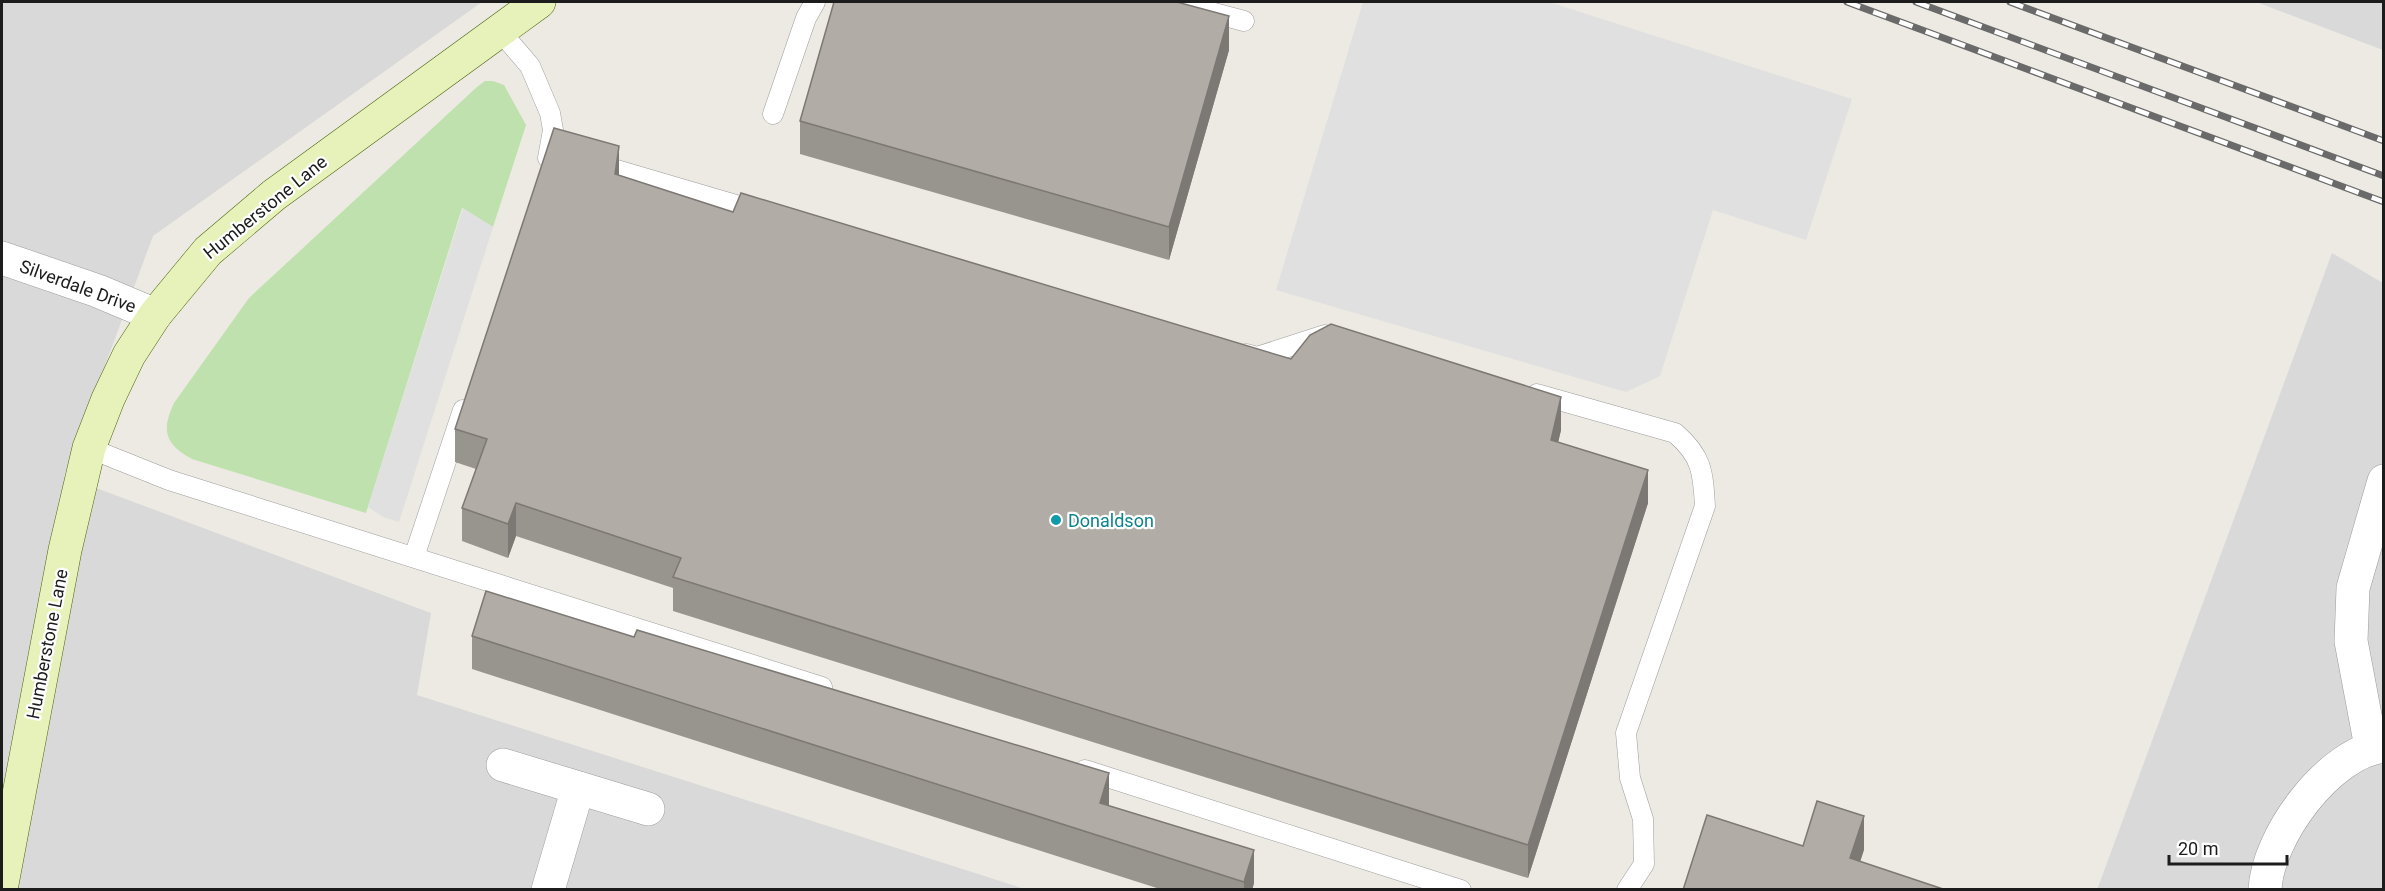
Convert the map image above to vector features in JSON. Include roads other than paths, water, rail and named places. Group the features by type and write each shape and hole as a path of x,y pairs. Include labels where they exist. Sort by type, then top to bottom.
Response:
{"street":[{"name":"Humberstone Lane","path":"2,884 9,803 89,448 108,399 129,355 155,315 208,251 274,195 539,2"},
{"name":"Silverdale Drive","path":"2,258 98,291 155,315"},
{"path":"2265,890 2265,876 2283,831 2308,794 2345,762 2377,747 2351,641 2353,588 2382,495"},
{"path":"502,765 648,809"},
{"path":"548,890 578,788"}],"lane":[{"path":"774,114 806,18 815,2"},
{"path":"1173,2 1244,21"},
{"path":"499,30 530,66 550,113 553,130 550,150 543,171"},
{"path":"550,150 778,217"},
{"path":"1223,347 1257,357 1325,335 1347,341"},
{"path":"1515,388 1675,434 1690,446 1704,474 1705,506 1626,733 1630,778 1643,819 1644,864 1628,890"},
{"path":"414,557 470,389"},
{"path":"89,448 169,480 835,691"},
{"path":"1062,763 1461,890"}],"railway":[{"path":"1847,2 2384,202"},
{"path":"1916,2 2384,176"},
{"path":"2010,2 2384,141"}],"place":[{"name":"Donaldson","path":"1056,520"}]}
